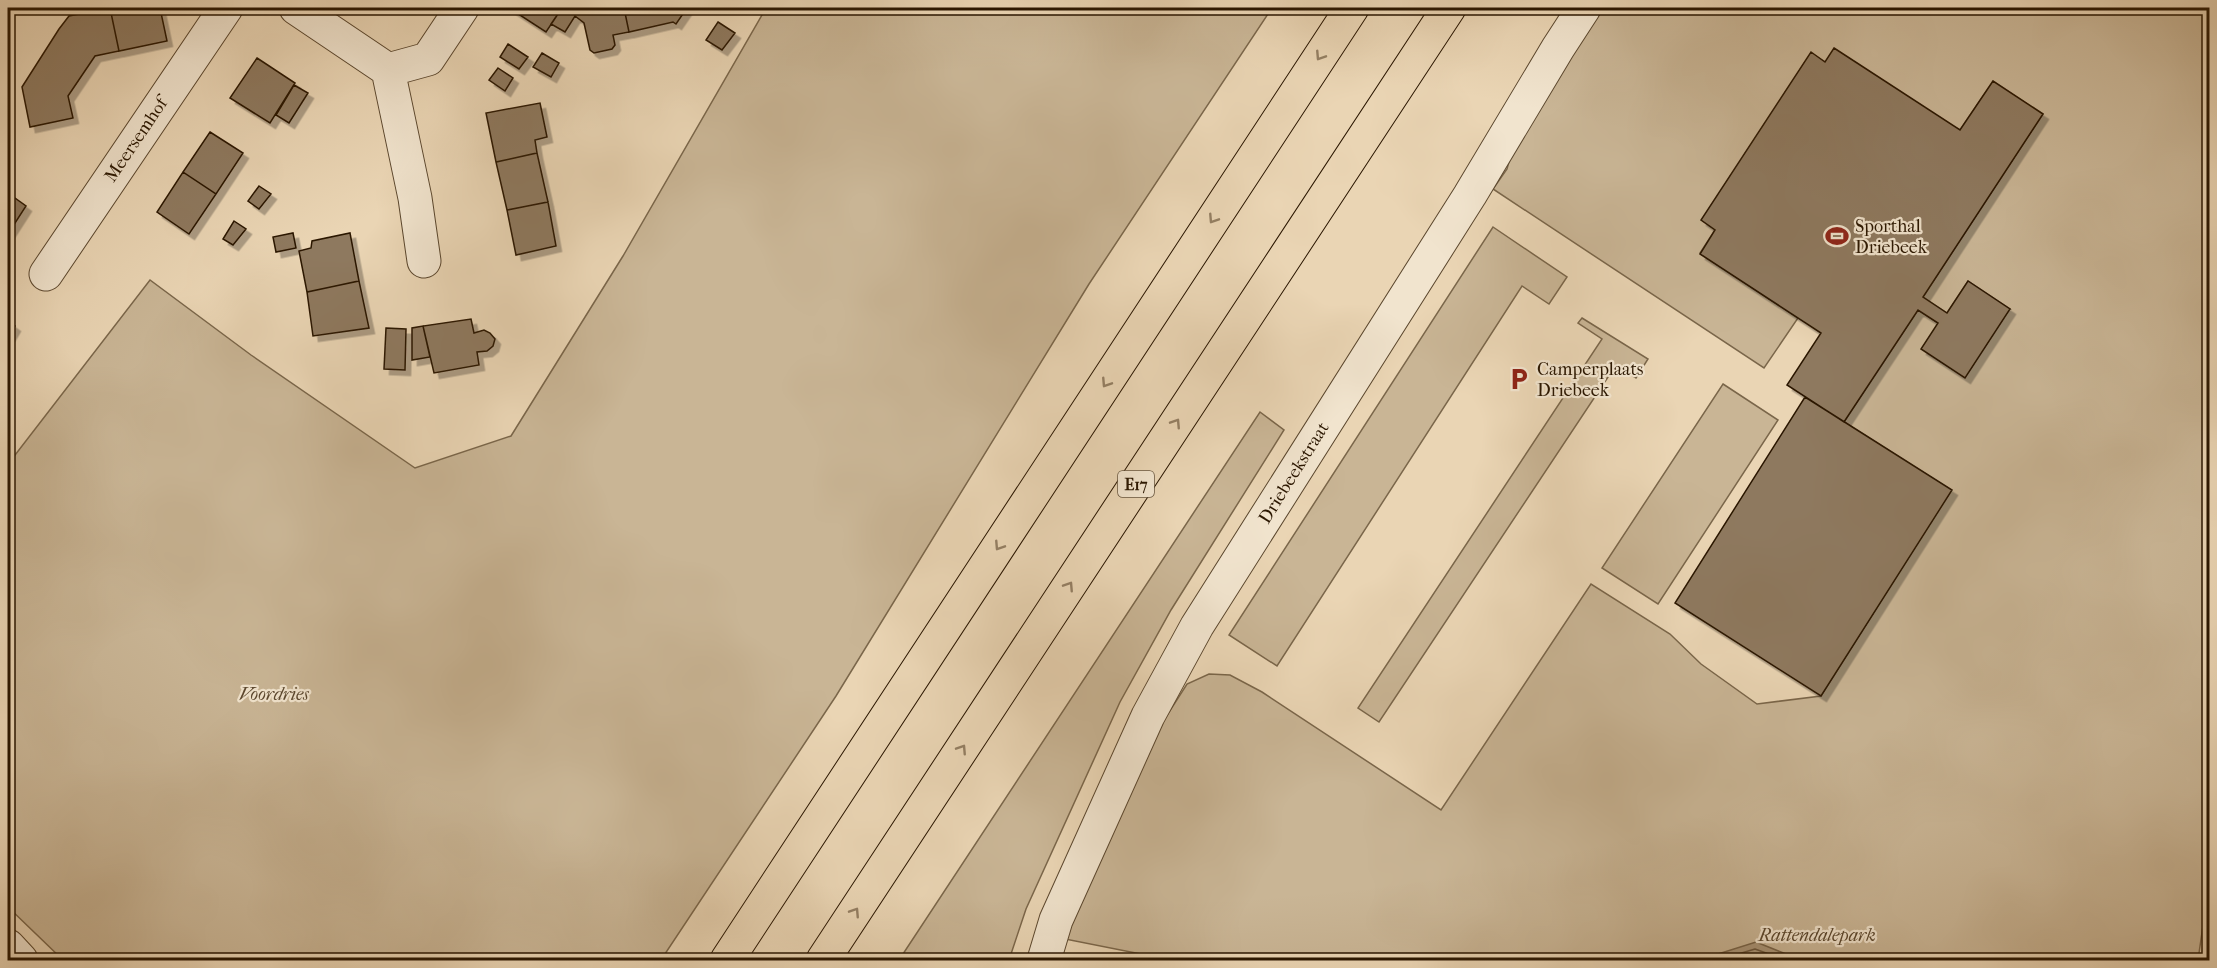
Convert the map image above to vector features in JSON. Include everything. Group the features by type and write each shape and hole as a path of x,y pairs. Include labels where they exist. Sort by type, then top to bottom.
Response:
{"highway":[{"path":"727,960 1352,8"},
{"name":"E17","path":"823,960 1449,8"}],"street":[{"name":"Meersemhof","path":"46,274 226,8"},
{"path":"296,8 388,70 415,198 424,261"},
{"path":"388,70 428,59 462,8"},
{"name":"Driebeekstraat","path":"1044,960 1056,920 1148,716 1197,626 1470,195 1584,8"},
{"path":"8,946 21,960"}],"green space":[{"name":"Voordries","path":"766,8 1272,8 1089,284 836,696 661,960 63,960 8,907 8,459 12,459 150,280 251,355 415,468 511,436 623,256"},
{"name":"Rattendalepark","path":"1602,8 2209,8 2210,877 2198,960 1171,960 1065,939 1162,723 1187,684 1209,674 1230,675 1262,692 1441,810 1591,584 1670,634 1701,664 1757,704 1821,696 1951,490 1844,422 1918,310 1938,323 2010,309 1968,281 1947,313 1923,297 2043,114 1993,81 1960,130 1811,53 1715,230 1700,253 1798,318 1764,368 1493,189 1507,169 1515,140"},
{"path":"1493,227 1567,277 1549,304 1522,286 1277,666 1229,635"},
{"path":"1582,318 1648,359 1636,378 1616,365 1379,722 1358,708 1602,339 1578,323"},
{"path":"1723,384 1778,420 1658,604 1602,568"},
{"path":"1260,412 1284,430 1171,610 1120,702 1026,909 1009,960 899,960"}],"water":[{"path":"1756,942 1801,960 1699,960"}],"building":[{"path":"110,8 160,8 167,41 119,51"},
{"path":"110,8 119,51 95,56 68,96 73,118 30,127 22,87 59,29 69,16"},
{"path":"509,8 562,8 546,32"},
{"path":"562,8 624,8 629,32 613,35 615,45 612,49 594,53 590,50 584,23 575,16 565,32 551,24"},
{"path":"624,8 687,8 676,24 673,22 629,32"},
{"path":"718,22 735,33 722,50 706,40"},
{"path":"508,44 528,57 519,69 500,57"},
{"name":"Sporthal Driebeek","path":"1834,48 1960,130 1993,81 2043,114 1923,297 1947,313 1968,281 2010,309 1965,378 1921,349 1938,323 1918,310 1844,422 1787,385 1821,333 1700,254 1715,230 1701,220 1811,52 1825,62"},
{"path":"542,53 559,63 551,77 533,67"},
{"path":"257,58 295,83 270,123 230,98"},
{"path":"498,68 513,78 505,91 489,80"},
{"path":"294,85 308,93 289,123 276,115"},
{"path":"540,103 547,137 535,140 537,153 496,162 486,113"},
{"path":"210,132 243,153 216,194 183,172"},
{"path":"537,153 548,202 507,210 496,162"},
{"path":"183,172 216,194 189,234 157,212"},
{"path":"259,186 271,194 259,209 248,201"},
{"path":"8,193 26,206 8,234"},
{"path":"548,202 556,246 516,255 507,210"},
{"path":"234,221 246,229 233,245 223,239"},
{"path":"293,233 296,248 276,252 273,237"},
{"path":"350,233 359,281 307,292 299,251 311,248 312,241"},
{"path":"359,281 369,328 313,336 307,292"},
{"path":"471,319 474,333 484,330 490,333 495,339 493,346 487,351 477,352 479,365 434,373 423,326"},
{"path":"8,321 15,326 8,338"},
{"path":"423,326 430,357 412,360 412,328"},
{"path":"386,328 406,329 405,370 384,369"},
{"path":"1805,397 1952,490 1821,696 1675,603"}],"place":[{"name":"Sporthal Driebeek","path":"1837,236"},
{"name":"Camperplaats Driebeek","path":"1519,379"}]}
